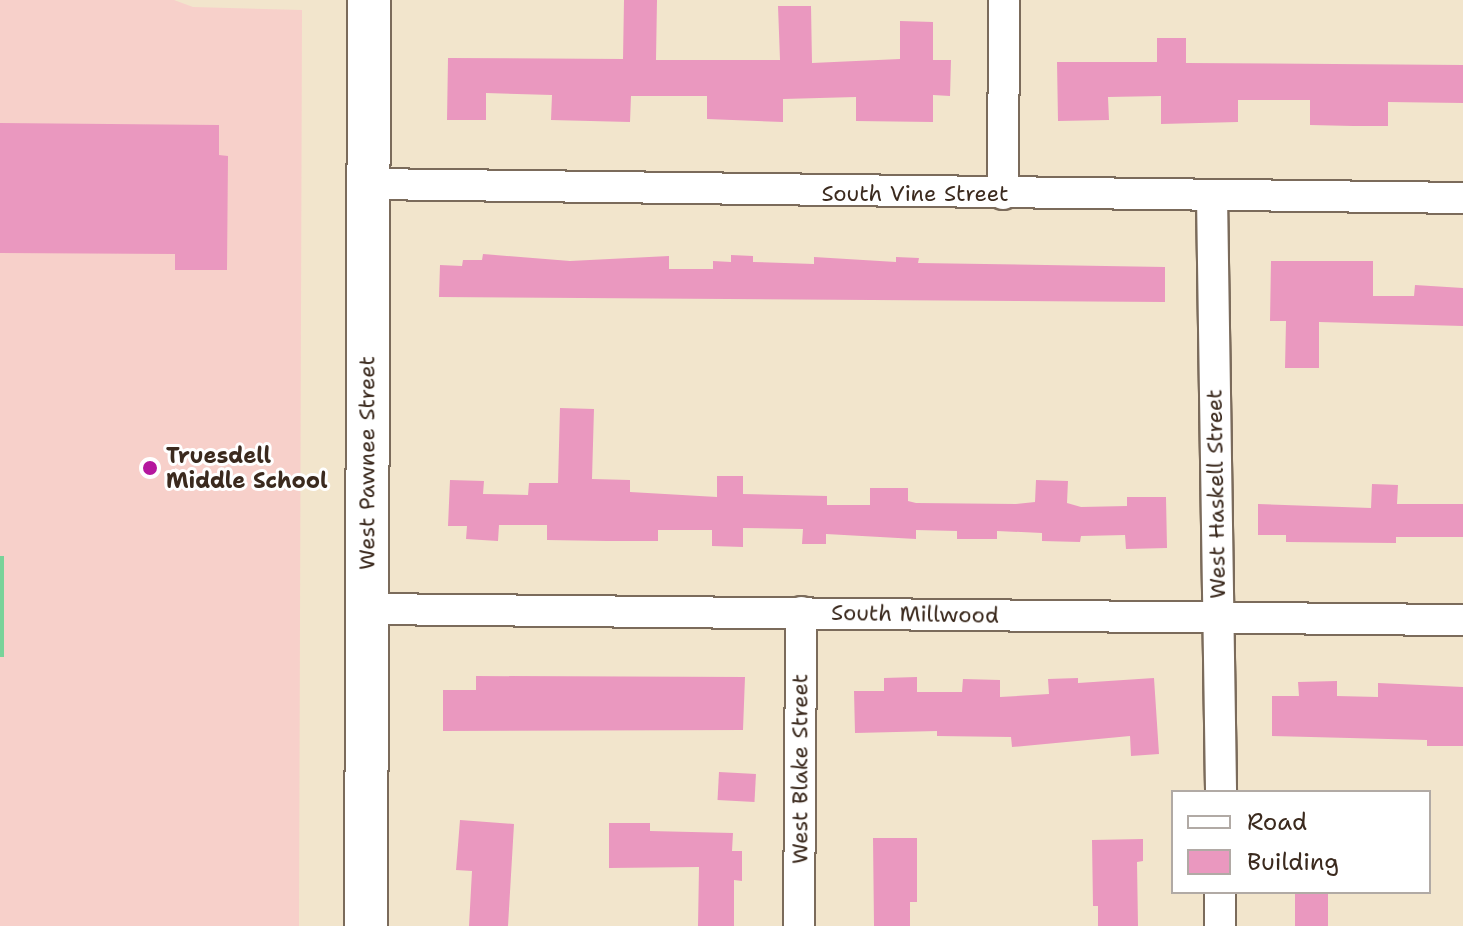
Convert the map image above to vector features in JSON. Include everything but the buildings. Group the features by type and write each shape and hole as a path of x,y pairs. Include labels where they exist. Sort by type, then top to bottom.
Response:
{"main road":[{"name":"West Pawnee Street","path":"366,926 369,0"}],"street":[{"path":"1003,194 1004,0"},
{"name":"South Vine Street","path":"368,184 1463,198"},
{"name":"West Haskell Street","path":"1212,196 1221,790"},
{"name":"South Millwood","path":"367,609 1463,620"},
{"name":"West Blake Street","path":"799,926 801,612"},
{"path":"1220,894 1220,926"}],"shaded area":[{"name":"Truesdell Middle School","path":"0,0 174,0 193,7 302,10 299,926 0,926"}],"green space":[{"path":"0,556 4,556 4,657 0,657"}],"place":[{"name":"Truesdell Middle School","path":"150,468"}]}
